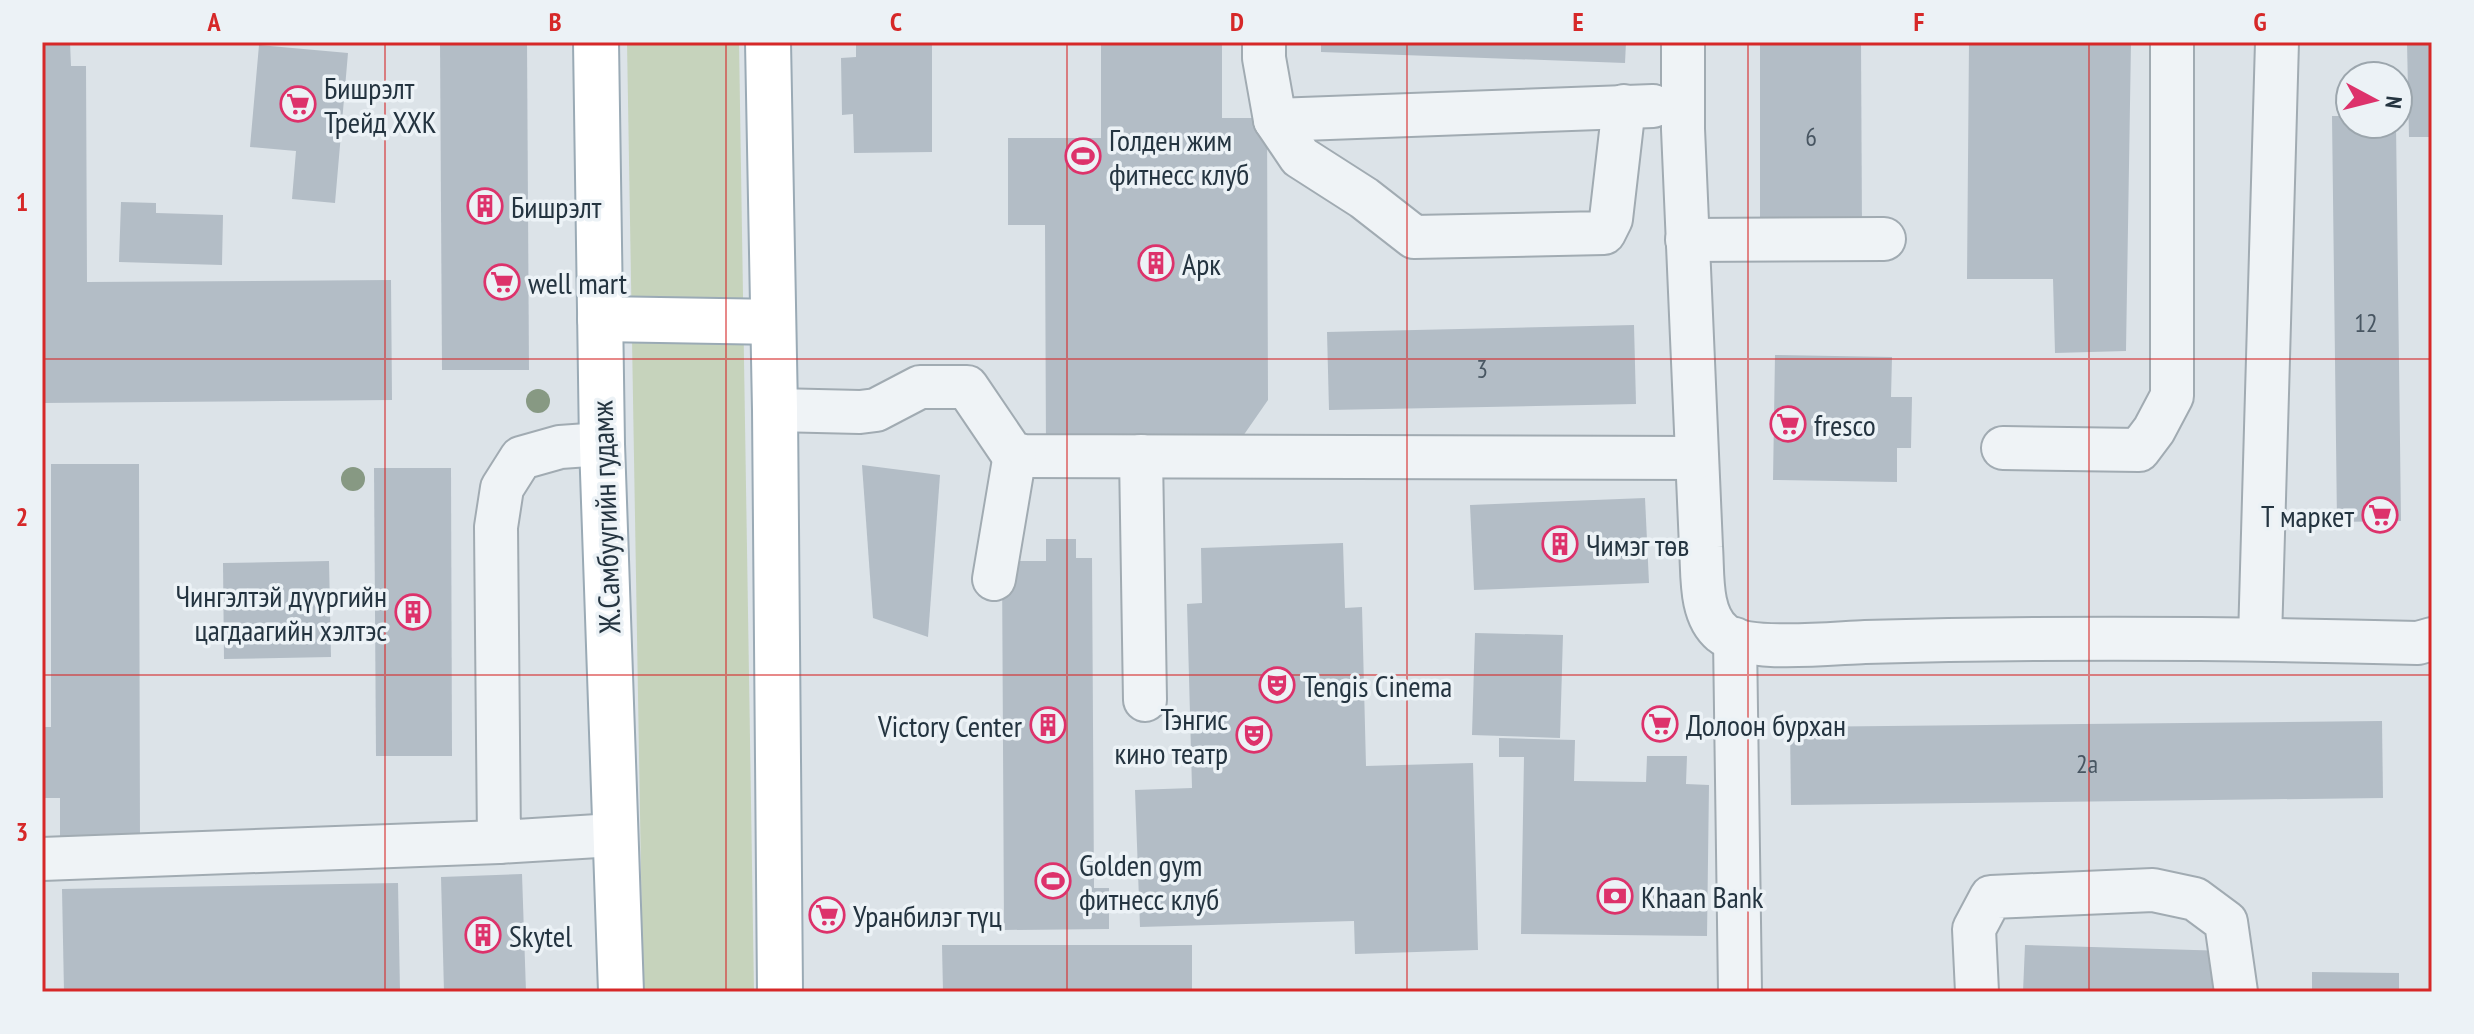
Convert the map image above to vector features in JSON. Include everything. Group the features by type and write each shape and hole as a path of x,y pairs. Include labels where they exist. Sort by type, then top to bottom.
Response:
{"main road":[{"name":"Ж.Самбуугийн гудамж","path":"596,42 602,444 621,992"},
{"path":"768,42 780,992"},
{"path":"600,319 773,322"}],"street":[{"path":"1264,42 1275,120 1300,157 1364,198 1414,237 1604,233 1611,219 1624,106"},
{"path":"1683,42 1687,240 1704,598 1709,615 1721,633 1761,645 2260,639 2418,643 2432,639"},
{"path":"2003,448 2139,450 2172,396 2172,42"},
{"path":"2260,639 2277,42"},
{"path":"1275,120 1624,106 1683,107"},
{"path":"1687,240 1884,239"},
{"path":"775,410 868,411 876,410 920,387 967,387 1015,454 994,579"},
{"path":"499,842 496,527 502,488 521,458 560,447 602,444"},
{"path":"1015,454 1696,458"},
{"path":"1141,456 1145,700"},
{"path":"1735,639 1740,992"},
{"path":"42,859 614,835"},
{"path":"1977,992 1974,929 1991,897 2153,890 2195,899 2226,922 2236,992"}],"green space":[{"path":"627,42 739,42 754,992 643,992"}],"building":[{"path":"42,42 70,42 71,66 86,66 87,282 391,280 392,400 42,403"},
{"name":"Бишрэлт","path":"440,42 527,42 529,370 442,370"},
{"path":"856,42 932,42 932,152 854,153 853,114 842,115 841,58 856,57"},
{"name":"Арк","path":"1101,42 1222,42 1222,118 1267,118 1268,400 1234,449 1046,450 1045,225 1008,225 1008,138 1101,138"},
{"path":"1321,42 1626,42 1625,63 1321,52"},
{"path":"1760,42 1861,42 1862,230 1760,230"},
{"path":"1969,42 2131,42 2126,351 2055,353 2053,279 1967,279"},
{"path":"2407,42 2432,42 2432,137 2414,137 2414,60 2407,60"},
{"path":"259,45 348,53 335,203 292,199 296,151 250,147"},
{"path":"2332,116 2334,140 2396,140 2401,521 2337,522"},
{"path":"121,202 156,203 156,213 223,215 222,265 119,262"},
{"path":"1634,325 1636,404 1329,410 1327,332"},
{"path":"1775,355 1892,357 1891,397 1912,397 1911,448 1897,448 1897,482 1773,480"},
{"path":"51,464 139,464 140,840 60,840 60,798 42,798 42,727 51,727"},
{"path":"862,465 940,475 928,637 873,618"},
{"name":"Чингэлтэй дүүргийн цагдаагийн хэлтэс","path":"374,468 451,468 452,756 376,756"},
{"name":"Чимэг төв","path":"1645,498 1649,583 1474,590 1470,505"},
{"name":"Victory Center","path":"1046,539 1076,539 1076,558 1092,558 1094,888 1109,888 1109,929 1004,930 1002,561 1046,561"},
{"name":"Tengis Cinema","path":"1343,543 1345,608 1362,607 1366,766 1473,763 1478,950 1355,954 1354,921 1140,927 1135,790 1192,788 1187,604 1202,603 1201,548"},
{"path":"329,561 331,657 224,659 223,563"},
{"path":"1475,633 1563,635 1560,738 1472,735"},
{"path":"2382,721 2383,798 1791,805 1790,727"},
{"path":"1499,738 1575,740 1574,781 1646,782 1647,756 1687,756 1686,784 1709,785 1707,936 1521,934 1524,757 1499,757"},
{"name":"Skytel","path":"522,874 526,992 444,992 441,877"},
{"path":"398,883 400,992 64,992 62,889"},
{"path":"942,945 1192,945 1192,992 943,992"},
{"path":"2025,945 2228,951 2226,992 2023,992"},
{"path":"2312,972 2399,973 2399,992 2312,992"}],"place":[{"name":"Бишрэлт Трейд ХХК","path":"298,104"},
{"name":"Голден жим фитнесс клуб","path":"1083,156"},
{"name":"Бишрэлт","path":"485,206"},
{"name":"Арк","path":"1156,263"},
{"name":"well mart","path":"502,282"},
{"name":"fresco","path":"1788,424"},
{"name":"Т маркет","path":"2380,515"},
{"name":"Чимэг төв","path":"1560,544"},
{"name":"Чингэлтэй дүүргийн цагдаагийн хэлтэс","path":"413,612"},
{"name":"Tengis Cinema","path":"1277,685"},
{"name":"Долоон бурхан","path":"1660,724"},
{"name":"Victory Center","path":"1048,725"},
{"name":"Тэнгис кино театр","path":"1254,735"},
{"name":"Golden gym фитнесс клуб","path":"1053,881"},
{"name":"Khaan Bank","path":"1615,896"},
{"name":"Уранбилэг түц","path":"827,915"},
{"name":"Skytel","path":"483,935"}]}
